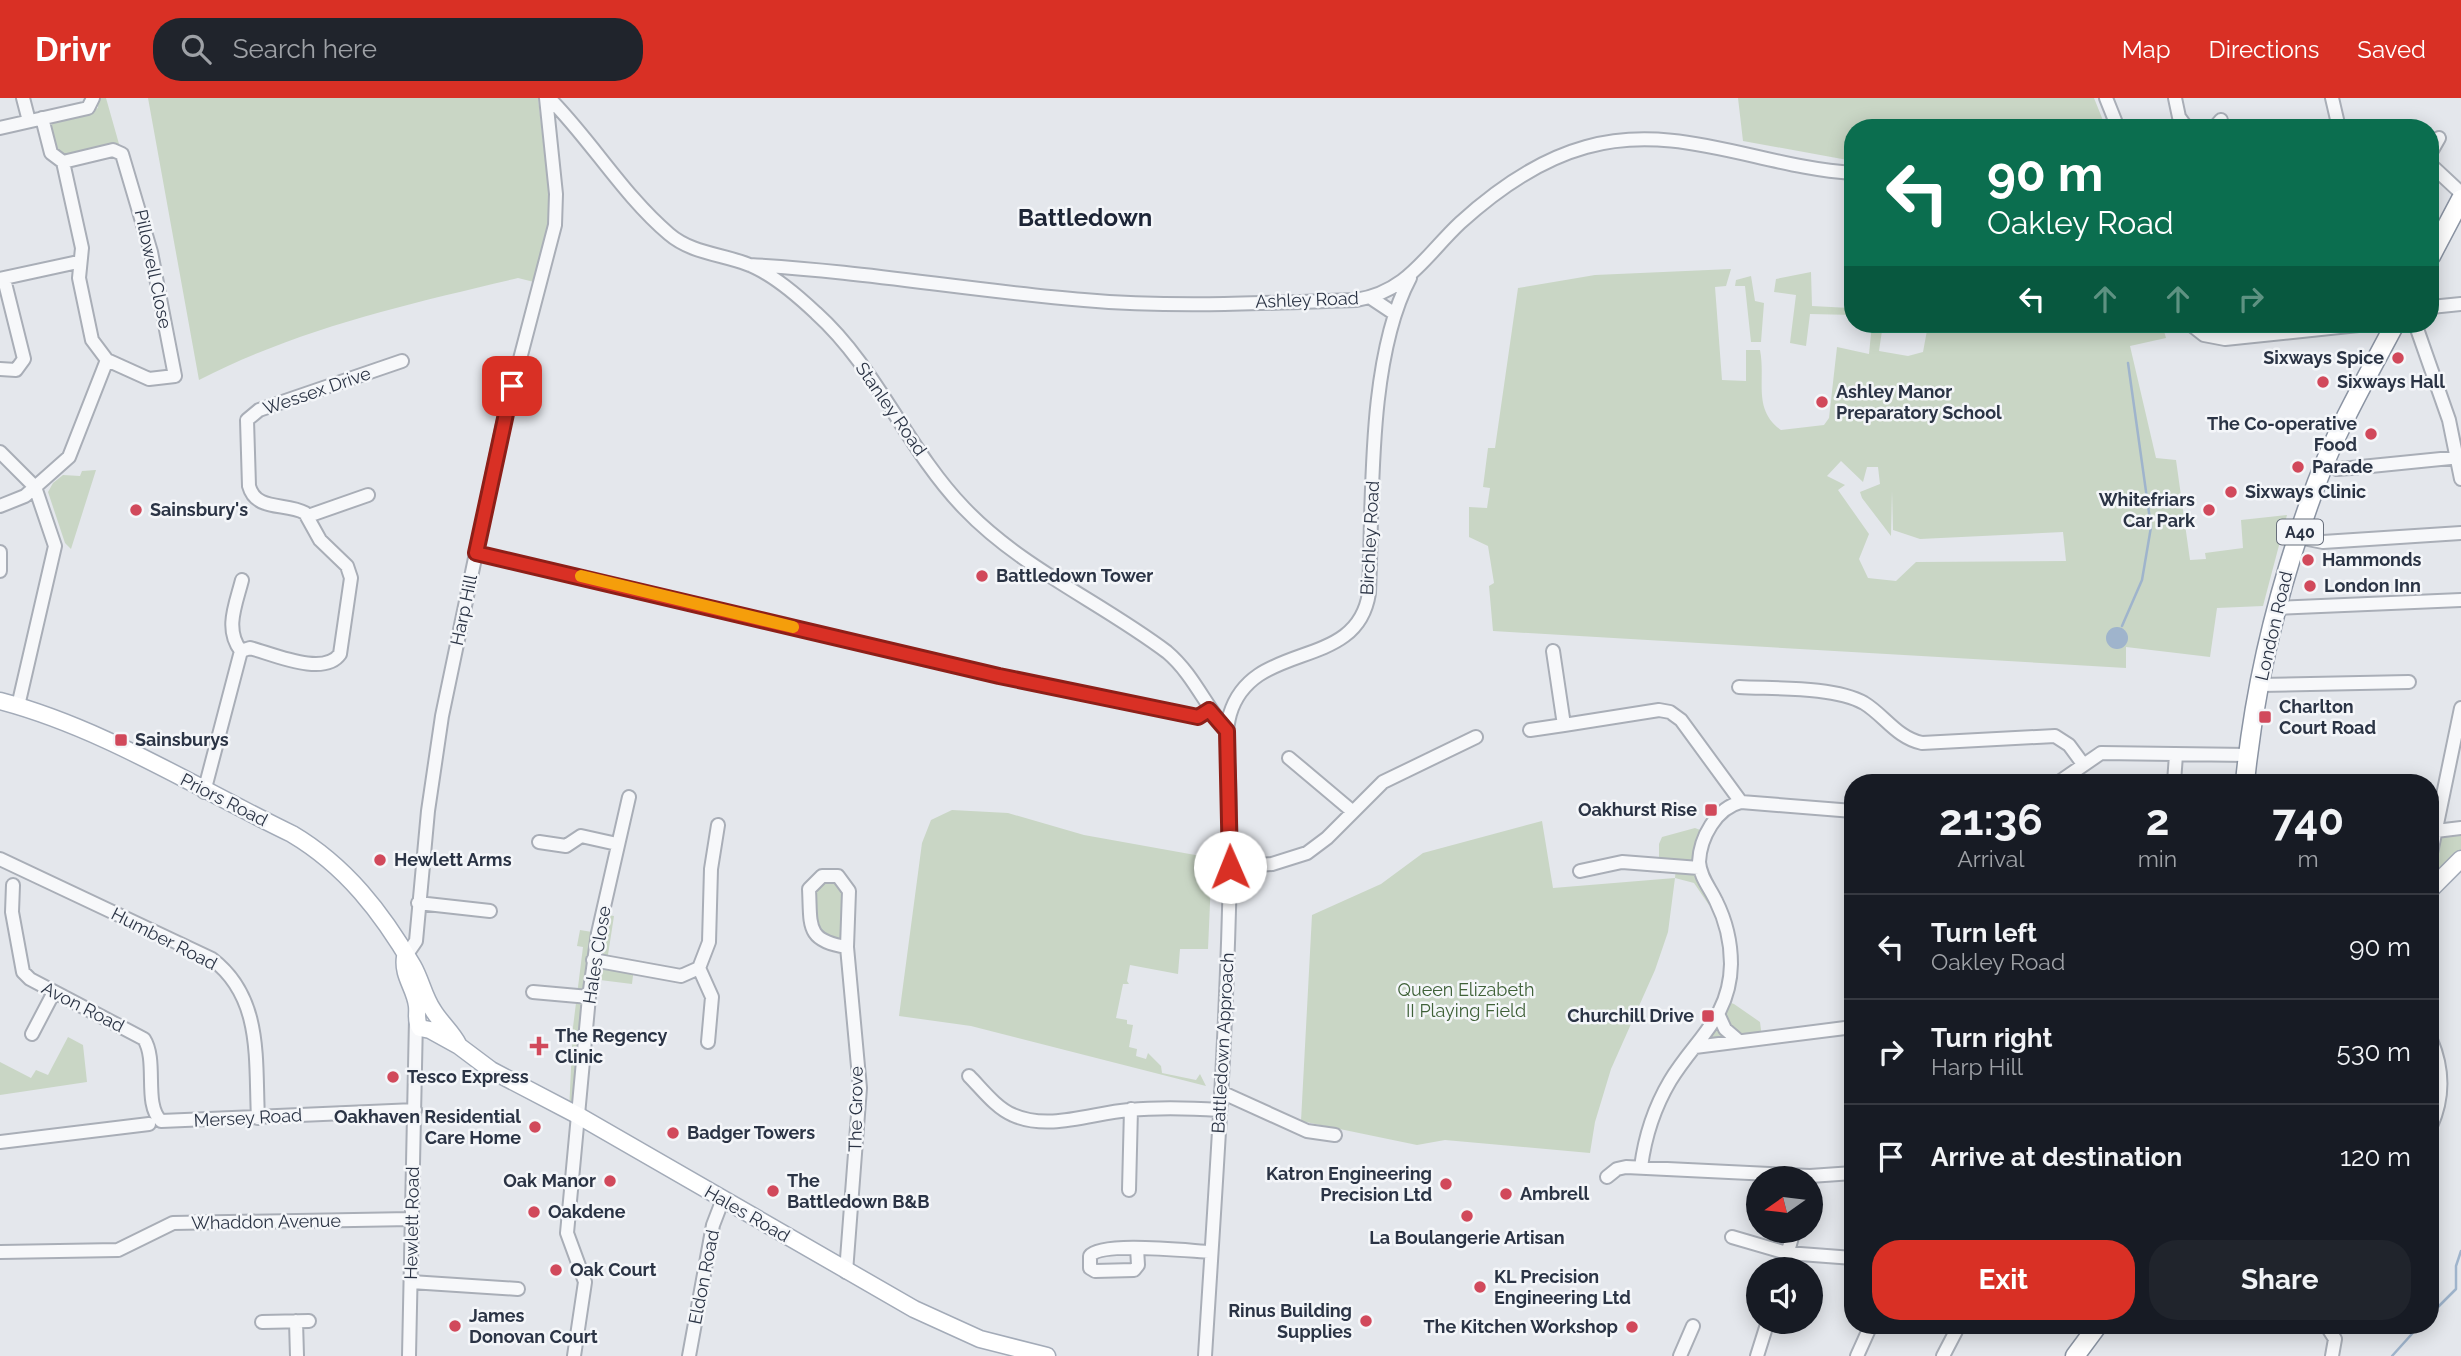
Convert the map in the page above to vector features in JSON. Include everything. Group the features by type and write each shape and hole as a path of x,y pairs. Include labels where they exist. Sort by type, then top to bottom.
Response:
{"highway":[{"path":"2439,241 2461,199"},
{"name":"London Road","path":"2246,774 2276,608 2298,537 2325,464 2390,333"},
{"path":"2075,1356 2091,1334"}],"main road":[{"name":"Priors Road","path":"0,701 118,746 204,792 292,834 332,862 368,898 413,966 427,1021"},
{"path":"2439,881 2461,859"},
{"name":"Hales Road","path":"427,1021 491,1070 579,1116 846,1272 963,1333 1047,1356"}],"street":[{"path":"23,98 29,121"},
{"path":"0,128 88,108 93,98"},
{"name":"Stanley Road","path":"548,98 670,235 704,252 750,265 780,284 838,335 943,484 964,509 1014,550 1167,652 1193,680 1209,710 1227,731"},
{"name":"Harp Hill","path":"405,957 416,941 418,903 442,716 521,351 555,225 556,194 548,98"},
{"path":"2106,98 2114,119"},
{"path":"2175,98 2180,119"},
{"path":"2332,98 2337,119"},
{"path":"0,506 24,496 69,457 107,360 92,340 79,278 78,262 82,248 63,162 51,153 43,118"},
{"name":"Ashley Road","path":"750,265 1085,300 1187,304 1371,298 1410,278 1448,235 1486,201 1542,164 1586,147 1638,140 1684,141 1780,164 1844,172"},
{"name":"Pillowell Close","path":"63,162 113,150 122,154 151,252 175,376 149,379 107,360"},
{"path":"2439,172 2461,193"},
{"path":"0,369 16,370 24,359 2,279 78,262"},
{"path":"780,284 785,267"},
{"name":"Birchley Road","path":"1227,731 1234,703 1256,675 1270,666 1339,641 1363,615 1369,593 1381,386 1395,314 1410,278"},
{"path":"1371,298 1395,314"},
{"path":"2439,306 2461,304"},
{"path":"2201,333 2225,339 2282,333"},
{"path":"2418,333 2446,411 2459,457 2461,479"},
{"name":"Wessex Drive","path":"308,516 298,509 260,503 252,496 248,486 246,428 250,417 259,410 402,362"},
{"path":"0,452 35,487 55,539 55,556 18,706"},
{"path":"2325,464 2344,468 2459,457"},
{"path":"242,651 250,648 320,666 333,662 340,654 350,573 324,544 308,516 368,495"},
{"path":"2298,537 2323,542 2461,533"},
{"path":"0,552 0,571"},
{"path":"476,553 999,676 1198,717 1209,710"},
{"path":"242,580 231,627 233,639 242,651"},
{"path":"2276,608 2461,600"},
{"path":"204,792 242,651"},
{"path":"1553,651 1564,724"},
{"path":"2260,685 2409,682"},
{"path":"1739,687 1845,696 1864,704 1907,738 1922,743 2055,736 2069,745 2083,764"},
{"path":"2439,821 2461,708"},
{"path":"1530,730 1659,710 1670,712 1681,720 1741,802"},
{"name":"Battledown Approach","path":"1205,1356 1221,1092 1230,867 1227,731"},
{"path":"1230,867 1272,864 1307,853 1394,775 1476,737"},
{"path":"2070,774 2101,753 2248,755"},
{"path":"2175,774 2176,755"},
{"path":"1289,758 1352,811"},
{"name":"Hales Close","path":"574,1356 585,1282 567,1233 589,997 593,960 629,797"},
{"path":"1641,1167 1644,1146 1657,1106 1678,1069 1719,1016 1730,978 1730,942 1720,909 1699,867 1701,849 1715,818 1726,807 1741,802 1844,810"},
{"path":"2439,831 2461,828"},
{"path":"708,1042 712,998 699,968 709,942 711,869 717,831 730,840"},
{"path":"539,842 566,846 581,836 617,844"},
{"name":"Humber Road","path":"0,859 212,959 229,973 242,991 252,1018 258,1118"},
{"path":"1580,871 1622,862 1699,867"},
{"name":"The Grove","path":"846,1272 860,1088 847,947 848,887 838,876 822,876 809,889 811,929 821,941 847,947"},
{"name":"Avon Road","path":"13,885 12,912 21,968 30,979 144,1039 149,1051 154,1112 164,1123"},
{"path":"418,903 490,911"},
{"path":"593,960 681,976 699,968"},
{"path":"32,1034 54,992"},
{"path":"533,992 589,997"},
{"path":"1719,1016 1726,1029 1739,1041"},
{"name":"Hewlett Road","path":"409,1356 418,1049 427,1021"},
{"path":"1695,1047 1844,1028"},
{"path":"2439,1072 2439,1101"},
{"path":"970,1076 1003,1110 1024,1118 1067,1121 1098,1113 1131,1109 1220,1110"},
{"path":"1221,1092 1307,1131 1335,1135"},
{"path":"1129,1190 1131,1109"},
{"name":"Mersey Road","path":"164,1123 415,1110"},
{"path":"0,1142 149,1124"},
{"path":"1606,1177 1621,1167 1746,1173"},
{"path":"1824,1176 1844,1174"},
{"name":"Eldon Road","path":"689,1356 713,1225 723,1199"},
{"name":"Whaddon Avenue","path":"0,1252 118,1250 173,1223 411,1219"},
{"path":"1732,1237 1787,1253 1844,1257"},
{"path":"1786,1257 1790,1243"},
{"path":"1137,1248 1211,1252"},
{"path":"411,1282 518,1289"},
{"path":"262,1322 303,1321 297,1356"},
{"path":"1680,1356 1693,1326"},
{"path":"1757,1356 1764,1334"},
{"path":"1857,1356 1867,1334"},
{"path":"1943,1356 1954,1334"},
{"path":"2332,1334 2335,1339 2332,1356"}],"green space":[{"path":"97,98 106,98 119,144 66,157 57,154 50,126 55,121 98,108"},
{"path":"148,98 538,98 551,212 534,282 518,278 355,319 276,346 199,380"},
{"path":"1738,98 2094,98 2102,119 1844,119 1844,159 1743,141"},
{"name":"Ashley Manor Preparatory School","path":"1731,269 1726,286 1715,287 1722,380 1746,381 1746,350 1760,350 1763,403 1772,422 1781,430 1824,425 1829,418 1837,347 1869,354 1871,333 1882,333 1879,351 1908,356 1923,352 1927,333 2165,333 2166,338 2130,346 2156,458 2176,460 2190,560 2206,559 2205,553 2243,548 2241,520 2287,515 2263,606 2217,608 2210,657 2126,647 2126,668 1493,631 1489,586 1494,583 1488,546 1469,537 1469,507 1487,508 1490,488 1483,487 1488,448 1495,448 1518,288 1595,275","holes":["1841,461 1863,482 1867,467 1878,467 1880,484 1860,492 1862,498 1891,536 1892,491 1893,530 1920,539 2063,532 2066,561 1916,562 1896,581 1868,578 1859,559 1869,534 1838,490 1845,485 1827,476"]},
{"path":"1811,272 1812,306 1844,308 1844,315 1810,314 1806,346 1790,343 1796,295 1774,292 1776,279"},
{"path":"1751,276 1755,301 1764,303 1761,342 1751,342 1745,286 1735,286 1736,280"},
{"path":"96,470 71,549 65,543 48,492 53,483 63,475 80,476 82,471"},
{"path":"952,810 1008,813 1084,835 1212,858 1208,949 1180,949 1178,974 1130,965 1127,981 1129,984 1123,984 1116,1018 1127,1020 1127,1024 1133,1025 1129,1047 1137,1049 1136,1056 1146,1059 1148,1053 1161,1066 1162,1073 1196,1080 1200,1074 1206,1086 971,1026 899,1016 922,843 931,820"},
{"name":"Queen Elizabeth II Playing Field","path":"1542,821 1553,888 1675,878 1668,932 1655,970 1611,1069 1595,1122 1590,1153 1445,1140 1417,1145 1301,1121 1312,915 1381,884 1423,853"},
{"path":"1695,828 1708,833 1699,857 1717,902 1709,905 1694,883 1675,878 1676,866 1659,864 1659,844 1662,837"},
{"path":"2461,832 2461,850 2439,869 2439,846 2441,836"},
{"path":"842,879 847,947 817,938 811,886 816,880"},
{"path":"602,914 614,916 607,961 634,967 632,984 592,979 579,1116 569,1111 573,1027 583,947 577,946 580,930 598,933"},
{"path":"1725,1001 1760,1022 1762,1038 1695,1047"},
{"path":"68,1037 83,1045 87,1082 0,1095 0,1062 31,1078 36,1070 48,1075"}],"water":[{"path":"2117,627 2125,630 2128,638 2125,646 2117,649 2109,646 2106,638 2109,630"}],"waterway":[{"path":"2122,626 2142,580 2151,527 2128,363"},
{"path":"2439,1306 2456,1289 2456,1266 2461,1251"},
{"path":"2392,1356 2412,1334"}],"slow traffic":[{"path":"581,576 793,627"}],"place":[{"name":"Sixways Spice","path":"2398,358"},
{"name":"Sixways Hall","path":"2323,382"},
{"name":"Ashley Manor Preparatory School","path":"1822,402"},
{"name":"The Co-operative Food","path":"2371,434"},
{"name":"Parade","path":"2298,467"},
{"name":"Sixways Clinic","path":"2231,492"},
{"name":"Sainsbury's","path":"136,510"},
{"name":"Whitefriars Car Park","path":"2209,510"},
{"name":"Hammonds","path":"2308,560"},
{"name":"Battledown Tower","path":"982,576"},
{"name":"London Inn","path":"2310,586"},
{"name":"Charlton Court Road","path":"2265,717"},
{"name":"Sainsburys","path":"121,740"},
{"name":"Oakhurst Rise","path":"1711,810"},
{"name":"Hewlett Arms","path":"380,860"},
{"name":"Churchill Drive","path":"1708,1016"},
{"name":"The Regency Clinic","path":"539,1046"},
{"name":"Tesco Express","path":"393,1077"},
{"name":"Oakhaven Residential Care Home","path":"535,1127"},
{"name":"Badger Towers","path":"673,1133"},
{"name":"Oak Manor","path":"610,1181"},
{"name":"Katron Engineering Precision Ltd","path":"1446,1184"},
{"name":"The Battledown B&B","path":"773,1191"},
{"name":"Ambrell","path":"1506,1194"},
{"name":"Oakdene","path":"534,1212"},
{"name":"La Boulangerie Artisan","path":"1467,1216"},
{"name":"Oak Court","path":"556,1270"},
{"name":"KL Precision Engineering Ltd","path":"1480,1287"},
{"name":"Rinus Building Supplies","path":"1366,1321"},
{"name":"James Donovan Court","path":"455,1326"},
{"name":"The Kitchen Workshop","path":"1632,1327"}],"district":[{"name":"Battledown","path":"1085,218"}],"route":[{"path":"512,386 476,553 999,676 1198,717 1209,710 1227,731 1230,867"}]}
